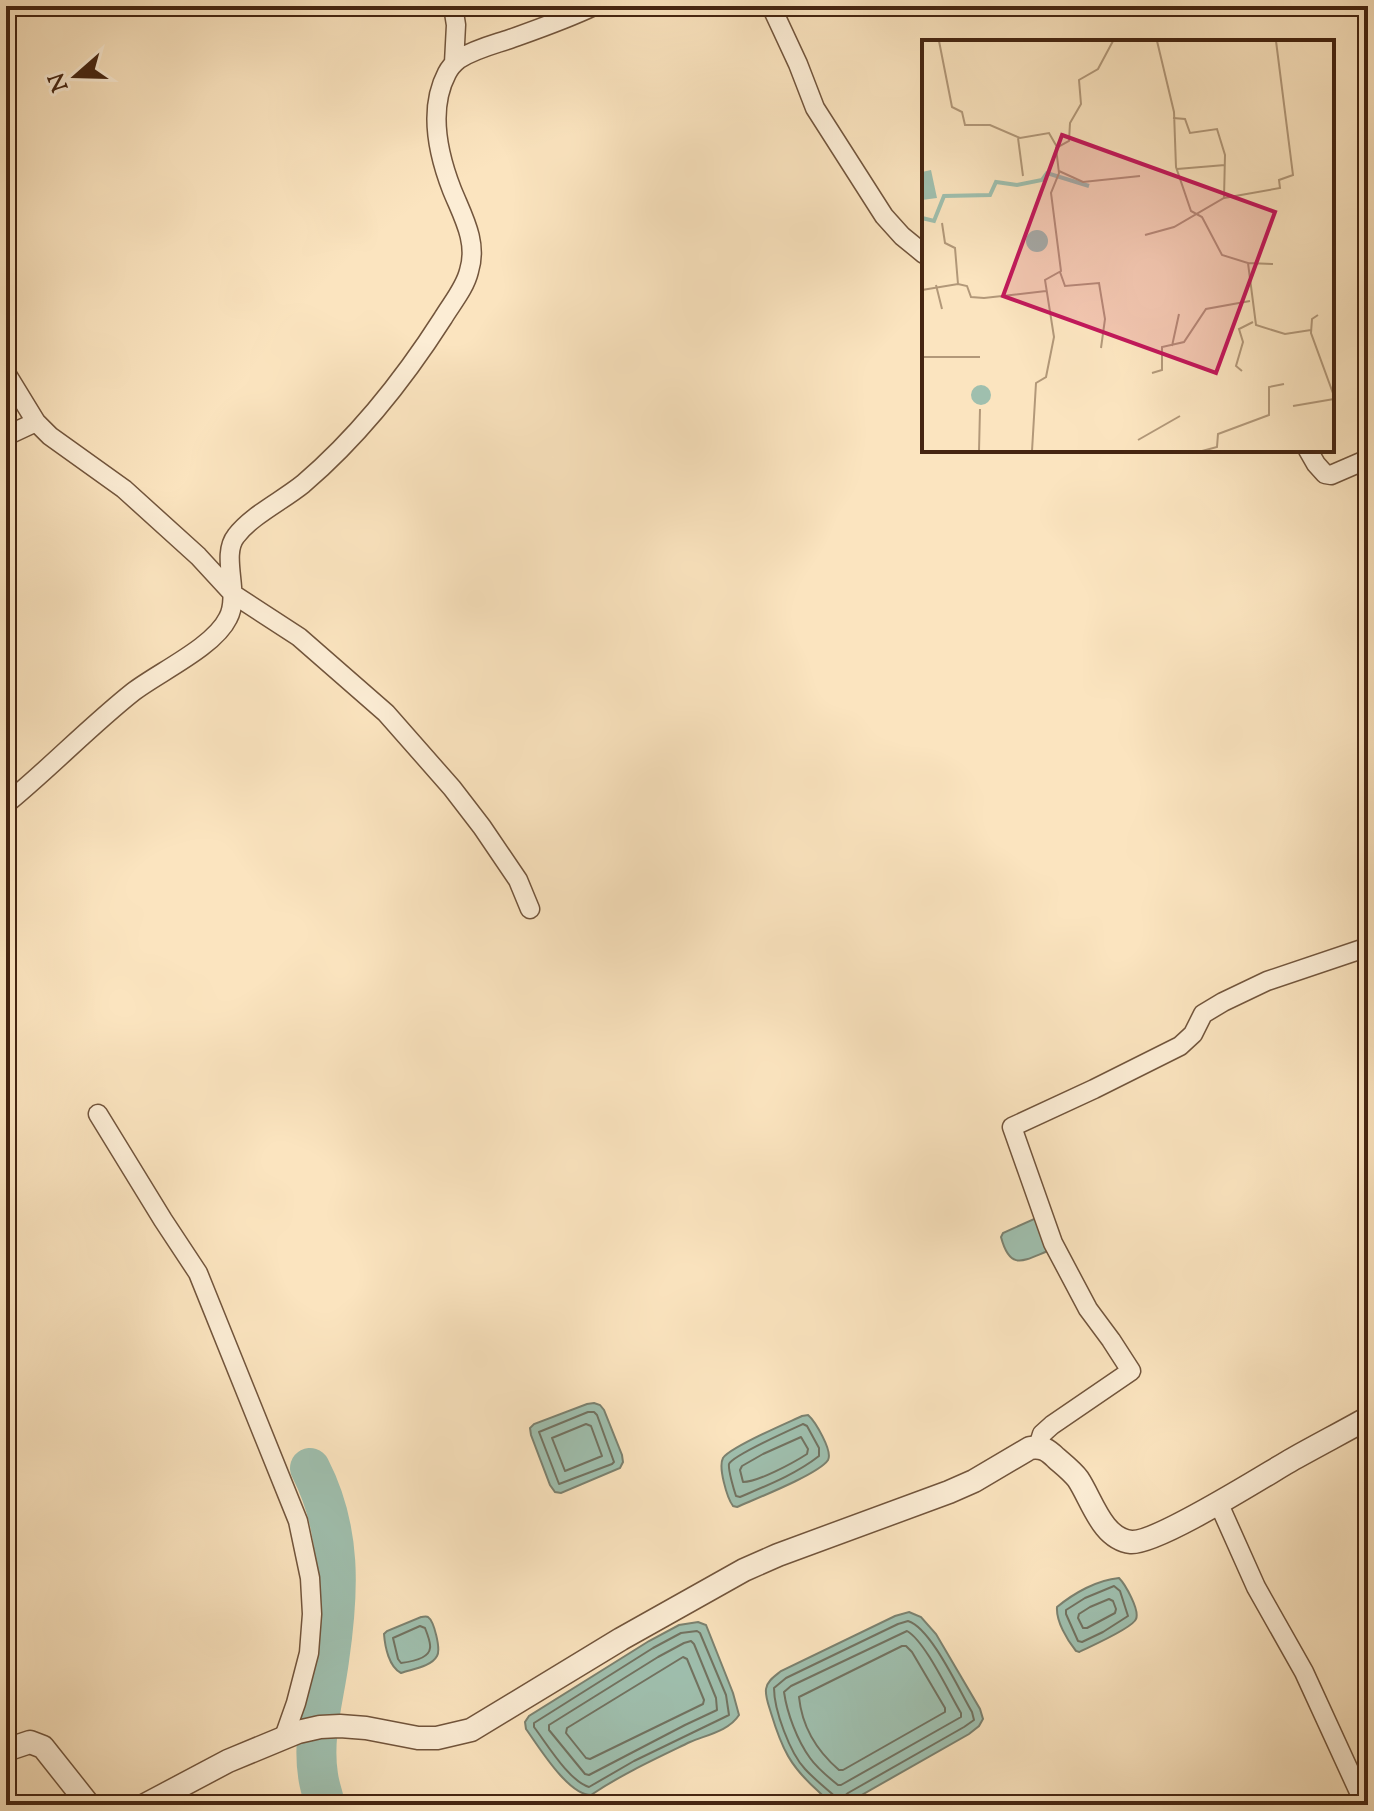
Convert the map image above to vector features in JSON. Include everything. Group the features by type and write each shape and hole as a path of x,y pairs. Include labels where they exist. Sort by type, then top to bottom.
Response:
{"street":[{"path":"453,6 456,25 454,63"},
{"path":"6,804 134,691 202,646 219,630 229,618 234,602 230,550 235,537 327,463 386,399 422,351 465,282 473,248 470,233 450,186 436,113 440,91 454,63 479,49 594,6"},
{"path":"771,6 815,108 884,216 922,252"},
{"path":"6,373 36,422 50,436 124,489 198,556 233,594 299,637 386,713 452,788 489,836 518,880 530,909"},
{"path":"6,436 36,422"},
{"path":"1309,452 1325,474 1331,475 1368,459"},
{"path":"1038,1447 1042,1434 1052,1425 1131,1371 1088,1309 1059,1256 1012,1127 1180,1046 1193,1034 1203,1014 1223,1002 1267,981 1368,947"},
{"path":"98,1114 198,1273 298,1521 310,1578 312,1614 309,1653 291,1734"},
{"path":"145,1805 228,1761 291,1734 320,1727 366,1728 418,1738 437,1738 471,1730 734,1575 778,1555 949,1492 1030,1448 1046,1449 1075,1475 1100,1518 1117,1539 1136,1542 1218,1502 1368,1418"},
{"path":"1218,1502 1256,1587 1304,1672 1365,1805"},
{"path":"6,1750 30,1742 43,1747 89,1805"}],"water":[{"path":"1034,1219 1048,1251 1025,1260 1013,1259 1005,1248 1001,1237 1003,1233"},
{"path":"594,1403 604,1410 623,1462 620,1468 561,1493 555,1492 530,1428"},
{"path":"808,1415 826,1443 828,1460 800,1479 737,1507 733,1506 724,1482 723,1458 747,1442"},
{"path":"1119,1578 1134,1604 1136,1619 1110,1637 1076,1651 1063,1630 1057,1607 1086,1588"},
{"path":"909,1612 921,1617 936,1634 983,1719 969,1734 844,1805 832,1803 808,1782 788,1756 768,1704 767,1686 781,1671"},
{"path":"421,1617 428,1617 432,1624 437,1656 426,1665 401,1673 391,1661 384,1634"},
{"path":"698,1622 706,1625 739,1715 723,1729 652,1760 591,1795 573,1787 555,1769 526,1729 525,1722 529,1716 649,1641 679,1625"}],"waterway":[{"path":"310,1468 328,1515 335,1562 335,1610 316,1746 325,1805"}]}
